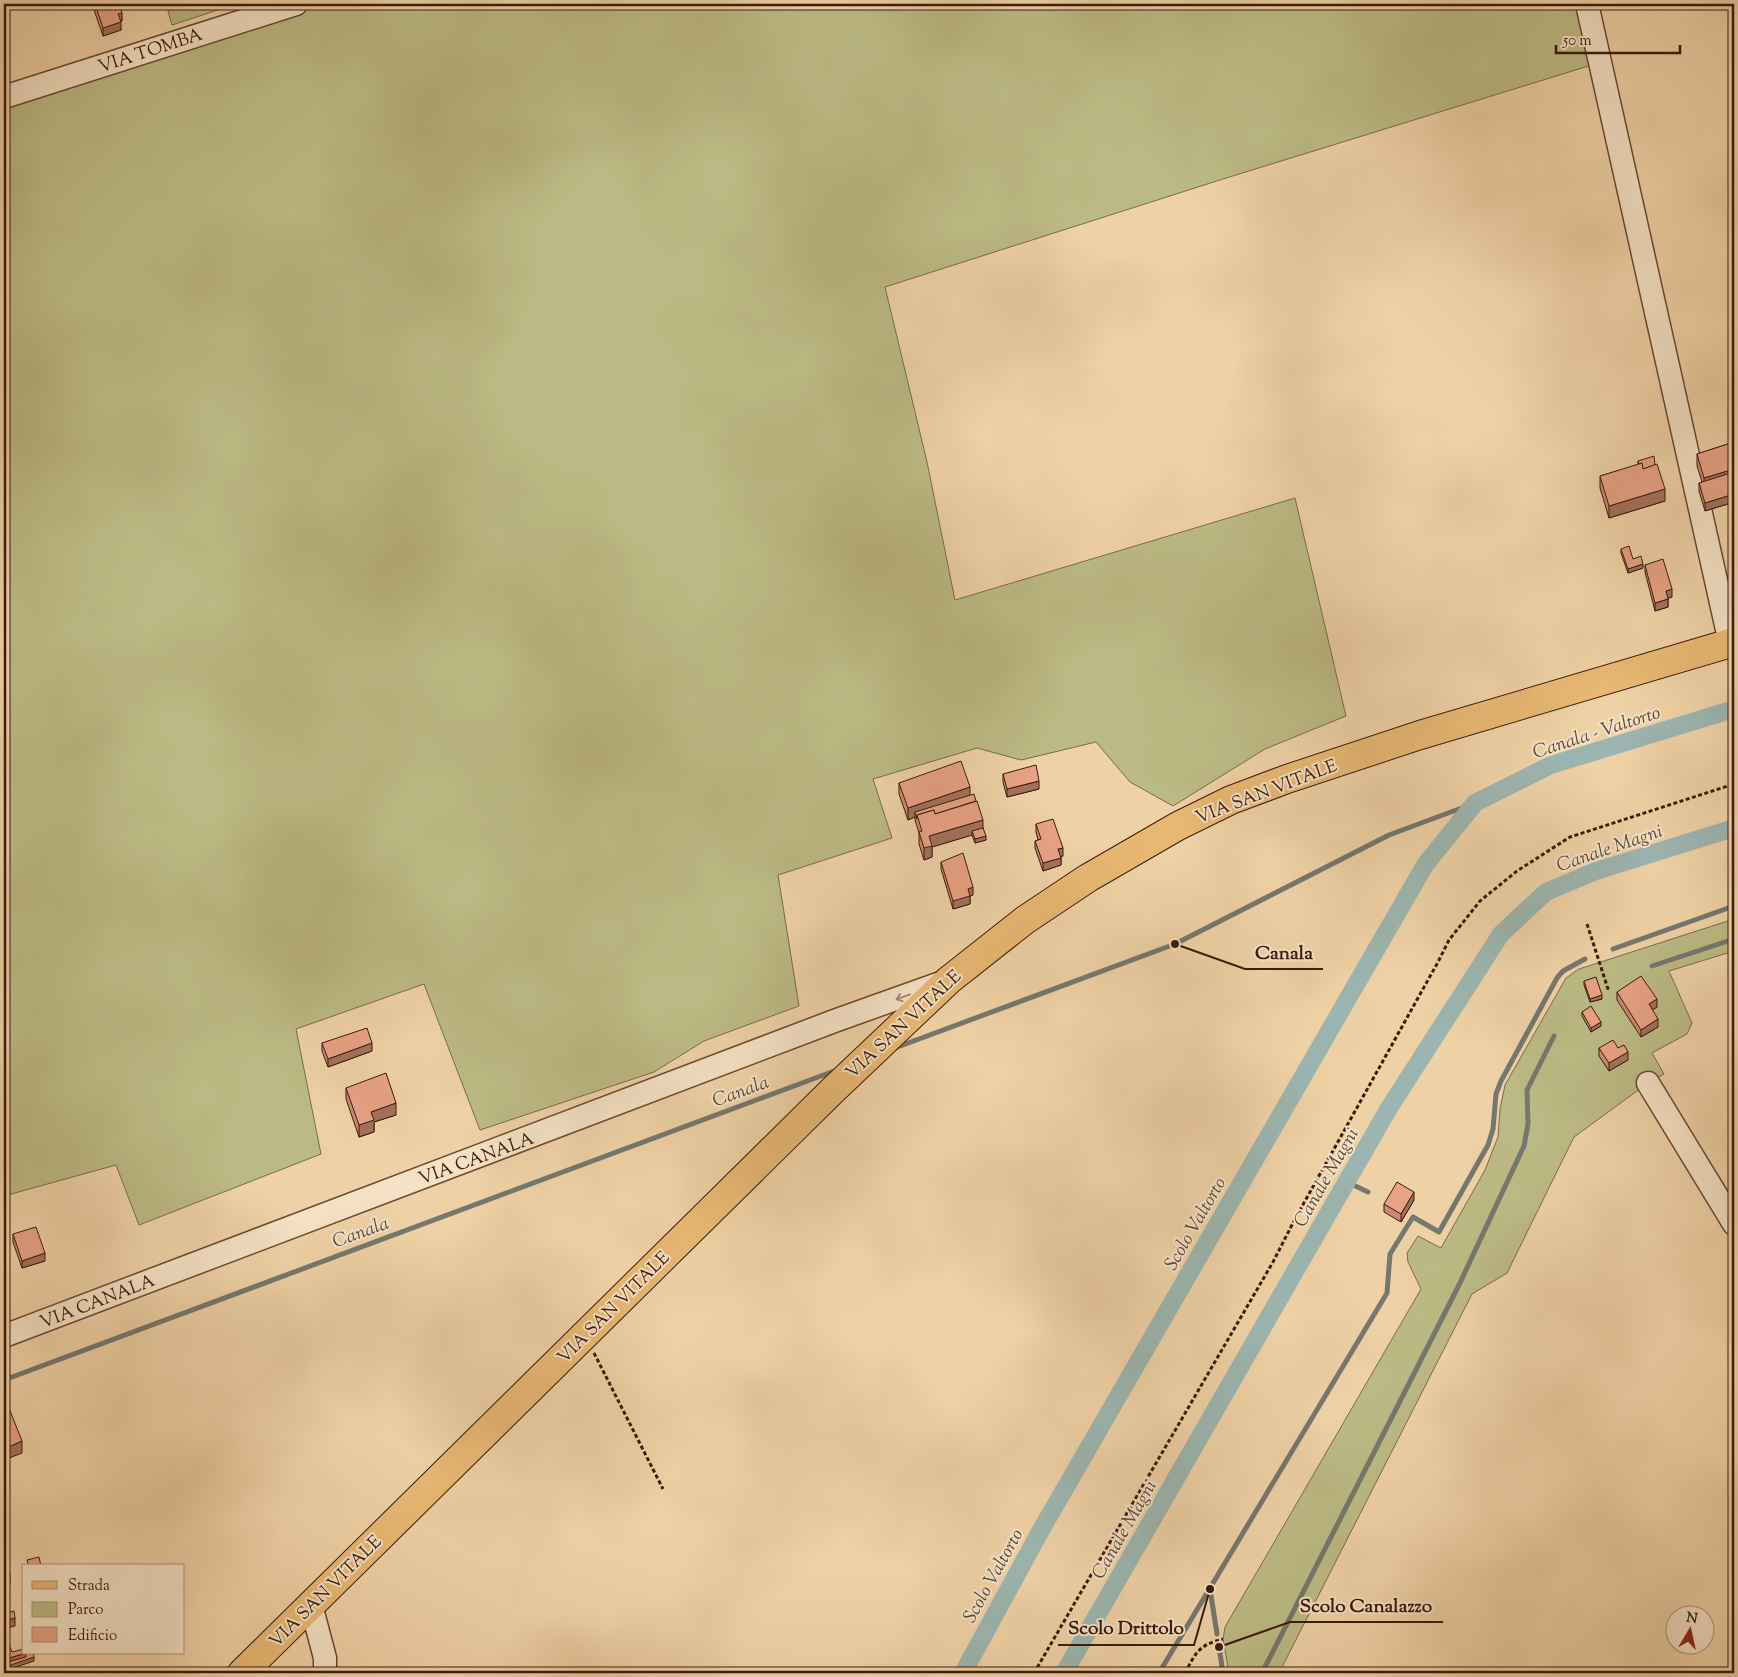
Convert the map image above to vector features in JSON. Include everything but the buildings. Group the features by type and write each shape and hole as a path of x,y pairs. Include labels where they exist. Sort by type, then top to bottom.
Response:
{"main road":[{"name":"VIA SAN VITALE","path":"242,1673 832,1091 949,980 1025,920 1088,878 1178,826 1231,800 1287,779 1420,735 1732,642"}],"street":[{"name":"VIA TOMBA","path":"4,97 296,4"},
{"path":"1587,4 1732,642"},
{"name":"VIA CANALA","path":"4,1336 837,1020 949,980"},
{"path":"1648,1083 1734,1224"},
{"path":"311,1605 325,1658 325,1673"}],"path":[{"path":"1034,1673 1274,1262 1295,1219 1449,940 1480,901 1517,870 1570,837 1734,784"},
{"path":"1587,924 1609,992"},
{"path":"585,1335 663,1489"},
{"path":"1185,1673 1195,1654 1208,1643 1223,1640"}],"green space":[{"path":"166,4 236,4 172,25"},
{"path":"323,4 1597,4 1608,60 1223,179 885,287 927,462 955,600 1295,498 1346,716 1265,749 1173,806 1130,782 1096,742 1021,760 977,748 873,779 892,838 778,875 799,1006 704,1041 654,1072 480,1130 424,984 296,1029 321,1154 139,1225 116,1165 4,1196 4,106"},
{"path":"1734,919 1734,951 1669,971 1692,1023 1687,1034 1652,1053 1664,1074 1648,1083 1574,1137 1507,1273 1472,1294 1279,1673 1229,1673 1223,1639 1225,1627 1421,1289 1408,1262 1407,1253 1418,1236 1441,1248 1485,1170 1498,1137 1500,1109 1505,1085 1566,978 1579,969"}],"waterway":[{"name":"Scolo Valtorto","path":"963,1673 1041,1530 1425,865 1475,803 1551,765 1734,709"},
{"name":"Canala","path":"892,1049 1175,944 1389,835 1475,803"},
{"name":"Canale Magni","path":"1064,1673 1389,1108 1501,934 1546,892 1596,871 1734,828"},
{"path":"1613,949 1734,906"},
{"path":"1652,966 1734,939"},
{"path":"1159,1673 1387,1293 1390,1254 1413,1217 1439,1232 1488,1145 1493,1129 1496,1094 1501,1081 1557,978 1563,971 1585,959"},
{"path":"1262,1673 1459,1285 1524,1146 1528,1124 1527,1090 1554,1036"},
{"name":"Canala","path":"4,1380 837,1070"},
{"path":"1347,1182 1368,1192"},
{"path":"1210,1589 1217,1634"},
{"path":"1219,1647 1223,1673"}],"place":[{"name":"Canala","path":"1175,944"},
{"name":"Scolo Drittolo","path":"1210,1589"},
{"name":"Scolo Canalazzo","path":"1219,1647"}],"water label":[{"name":"Canala - Valtorto","path":"1596,731"}]}
